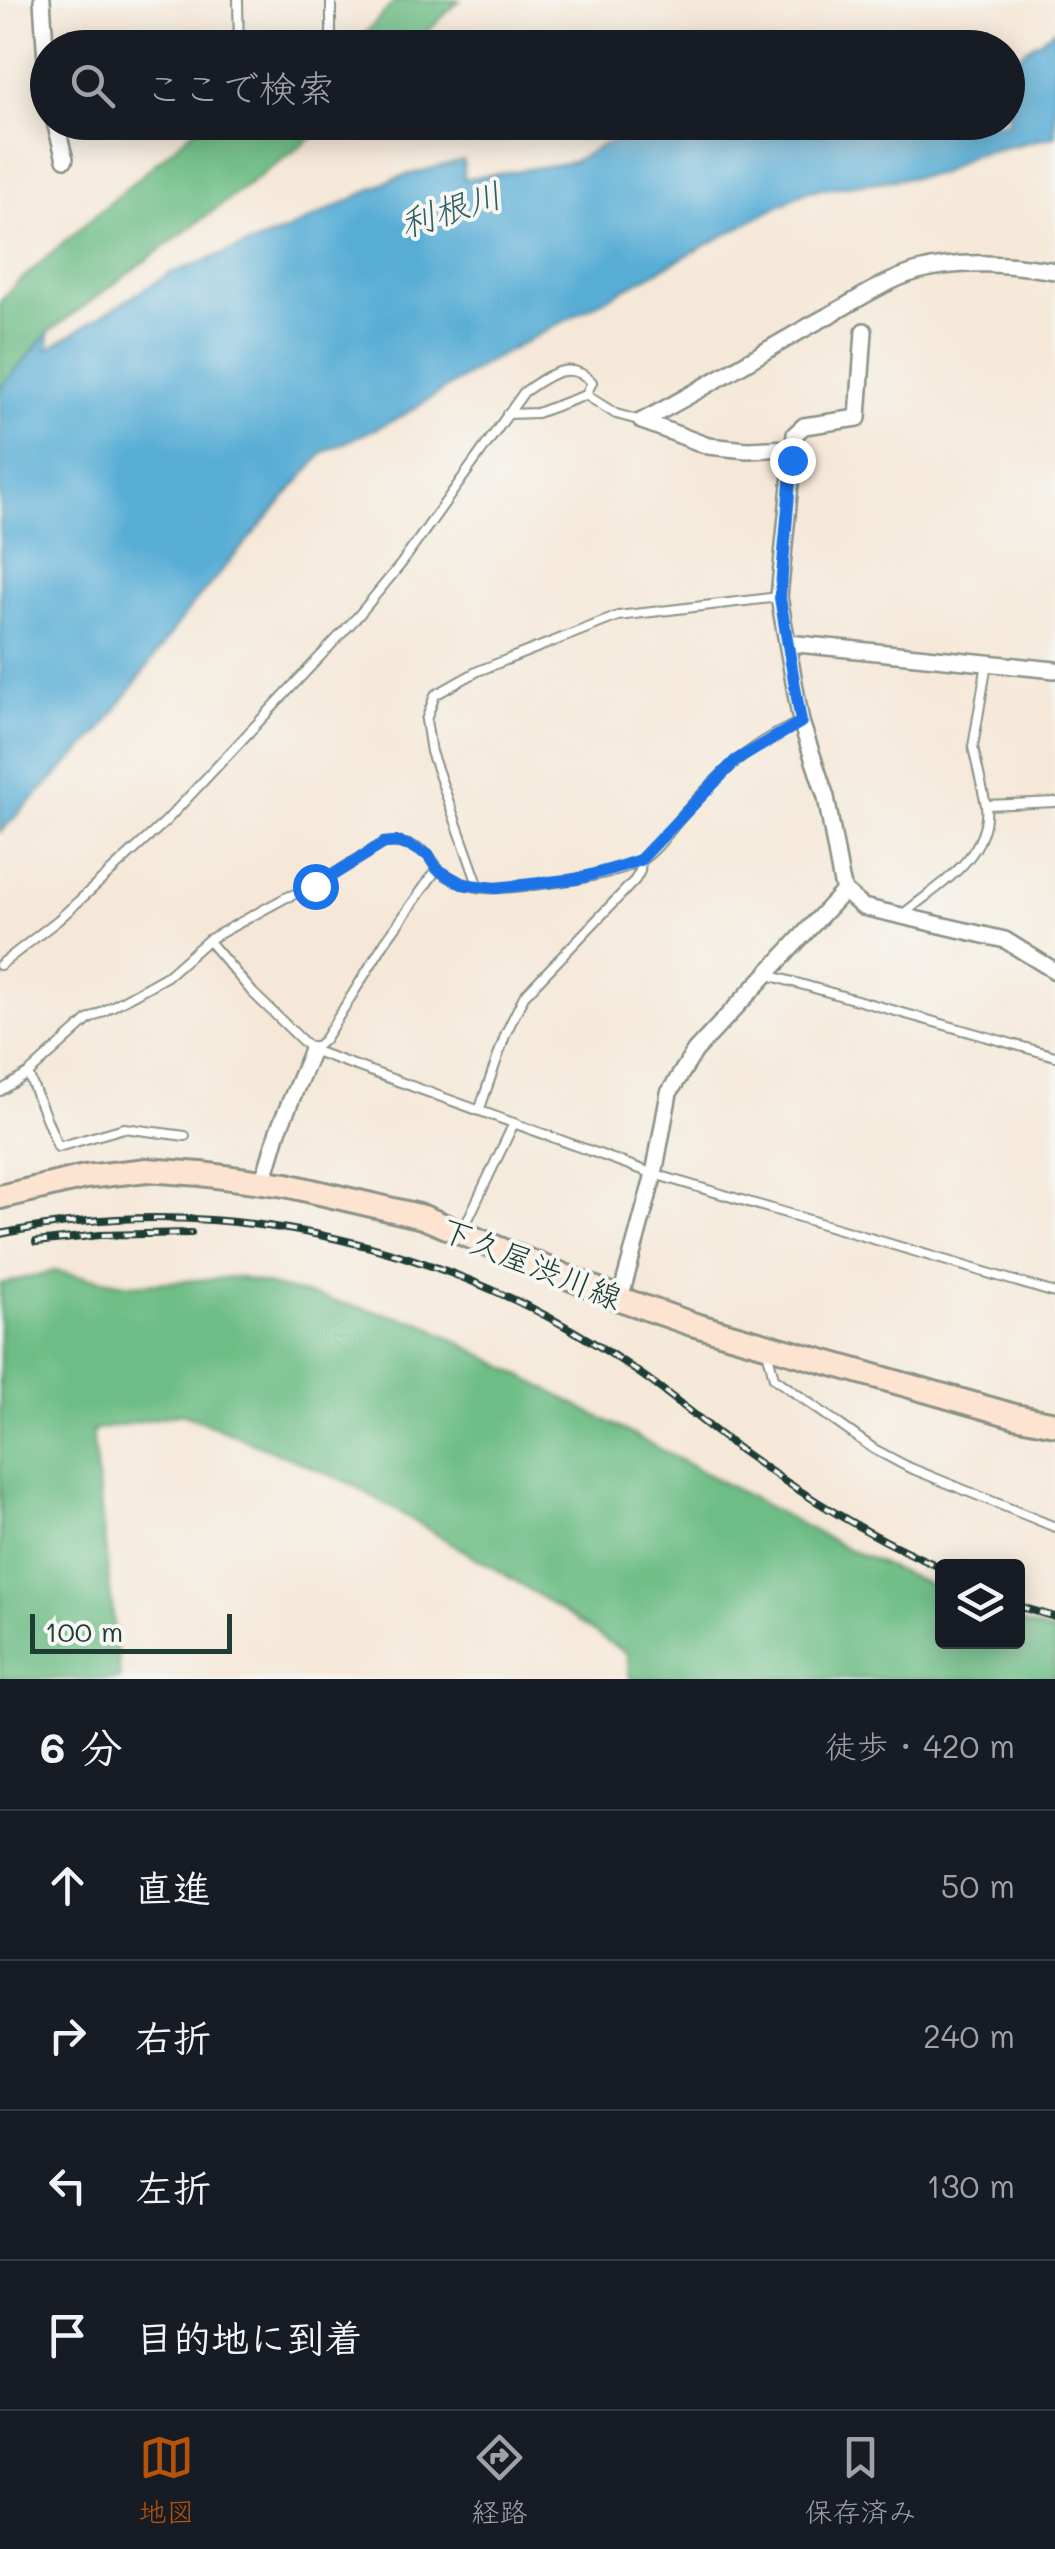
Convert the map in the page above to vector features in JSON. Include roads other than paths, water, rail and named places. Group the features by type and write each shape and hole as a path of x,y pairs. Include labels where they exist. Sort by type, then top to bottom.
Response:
{"main road":[{"name":"下久屋渋川線","path":"0,1197 85,1177 146,1170 263,1182 423,1217 620,1298 766,1346 1055,1424"}],"street":[{"path":"42,0 44,30"},
{"path":"60,140 64,158"},
{"path":"642,422 892,281 917,272 980,264 1055,271"},
{"path":"864,331 858,418 798,429 792,448 780,598 801,722 826,798 844,890 863,906 1005,940 1055,971"},
{"path":"642,422 708,446 746,450 792,448"},
{"path":"788,643 1055,670"},
{"path":"620,1298 654,1174 668,1093 695,1052 844,890"},
{"path":"263,1182 278,1131 312,1050"}],"lane":[{"path":"238,0 239,30"},
{"path":"331,0 331,30"},
{"path":"0,964 58,920 166,822 359,615 401,564 508,414 524,392 569,369 582,371 592,382 586,395 537,414 508,414"},
{"path":"586,395 616,414 642,422"},
{"path":"479,886 431,752 426,720 435,695 478,671 618,616 780,598"},
{"path":"902,915 973,856 983,834 986,806 973,747 987,662"},
{"path":"0,1091 28,1074 88,1020 167,976 208,940 315,886 384,843 397,842 428,855 437,869 462,884 496,888 576,879 640,860 735,761 801,722"},
{"path":"986,806 1055,802"},
{"path":"480,1111 506,1033 524,996 636,880 640,860"},
{"path":"312,1050 324,1040 385,942 437,869"},
{"path":"208,940 252,993 312,1050 654,1174 1055,1293"},
{"path":"768,975 1055,1056"},
{"path":"28,1074 58,1147 124,1128 185,1136"},
{"path":"462,1232 514,1124"},
{"path":"766,1346 774,1378 874,1449 908,1467 1055,1527"}],"water":[{"name":"利根川","path":"1055,29 1055,136 972,155 939,174 807,191 488,362 399,418 324,452 189,609 100,732 0,832 0,389 49,332 48,349 169,274 286,231 393,179 463,160 464,179 572,162 604,144 626,140 1025,140 1025,51"}],"railway":[{"path":"0,1234 84,1222 169,1218 254,1224 337,1239 419,1262 498,1292 573,1331 645,1377 794,1487 866,1531 935,1565"},
{"path":"36,1242 100,1235 191,1233"},
{"path":"1025,1608 1055,1617"}]}
